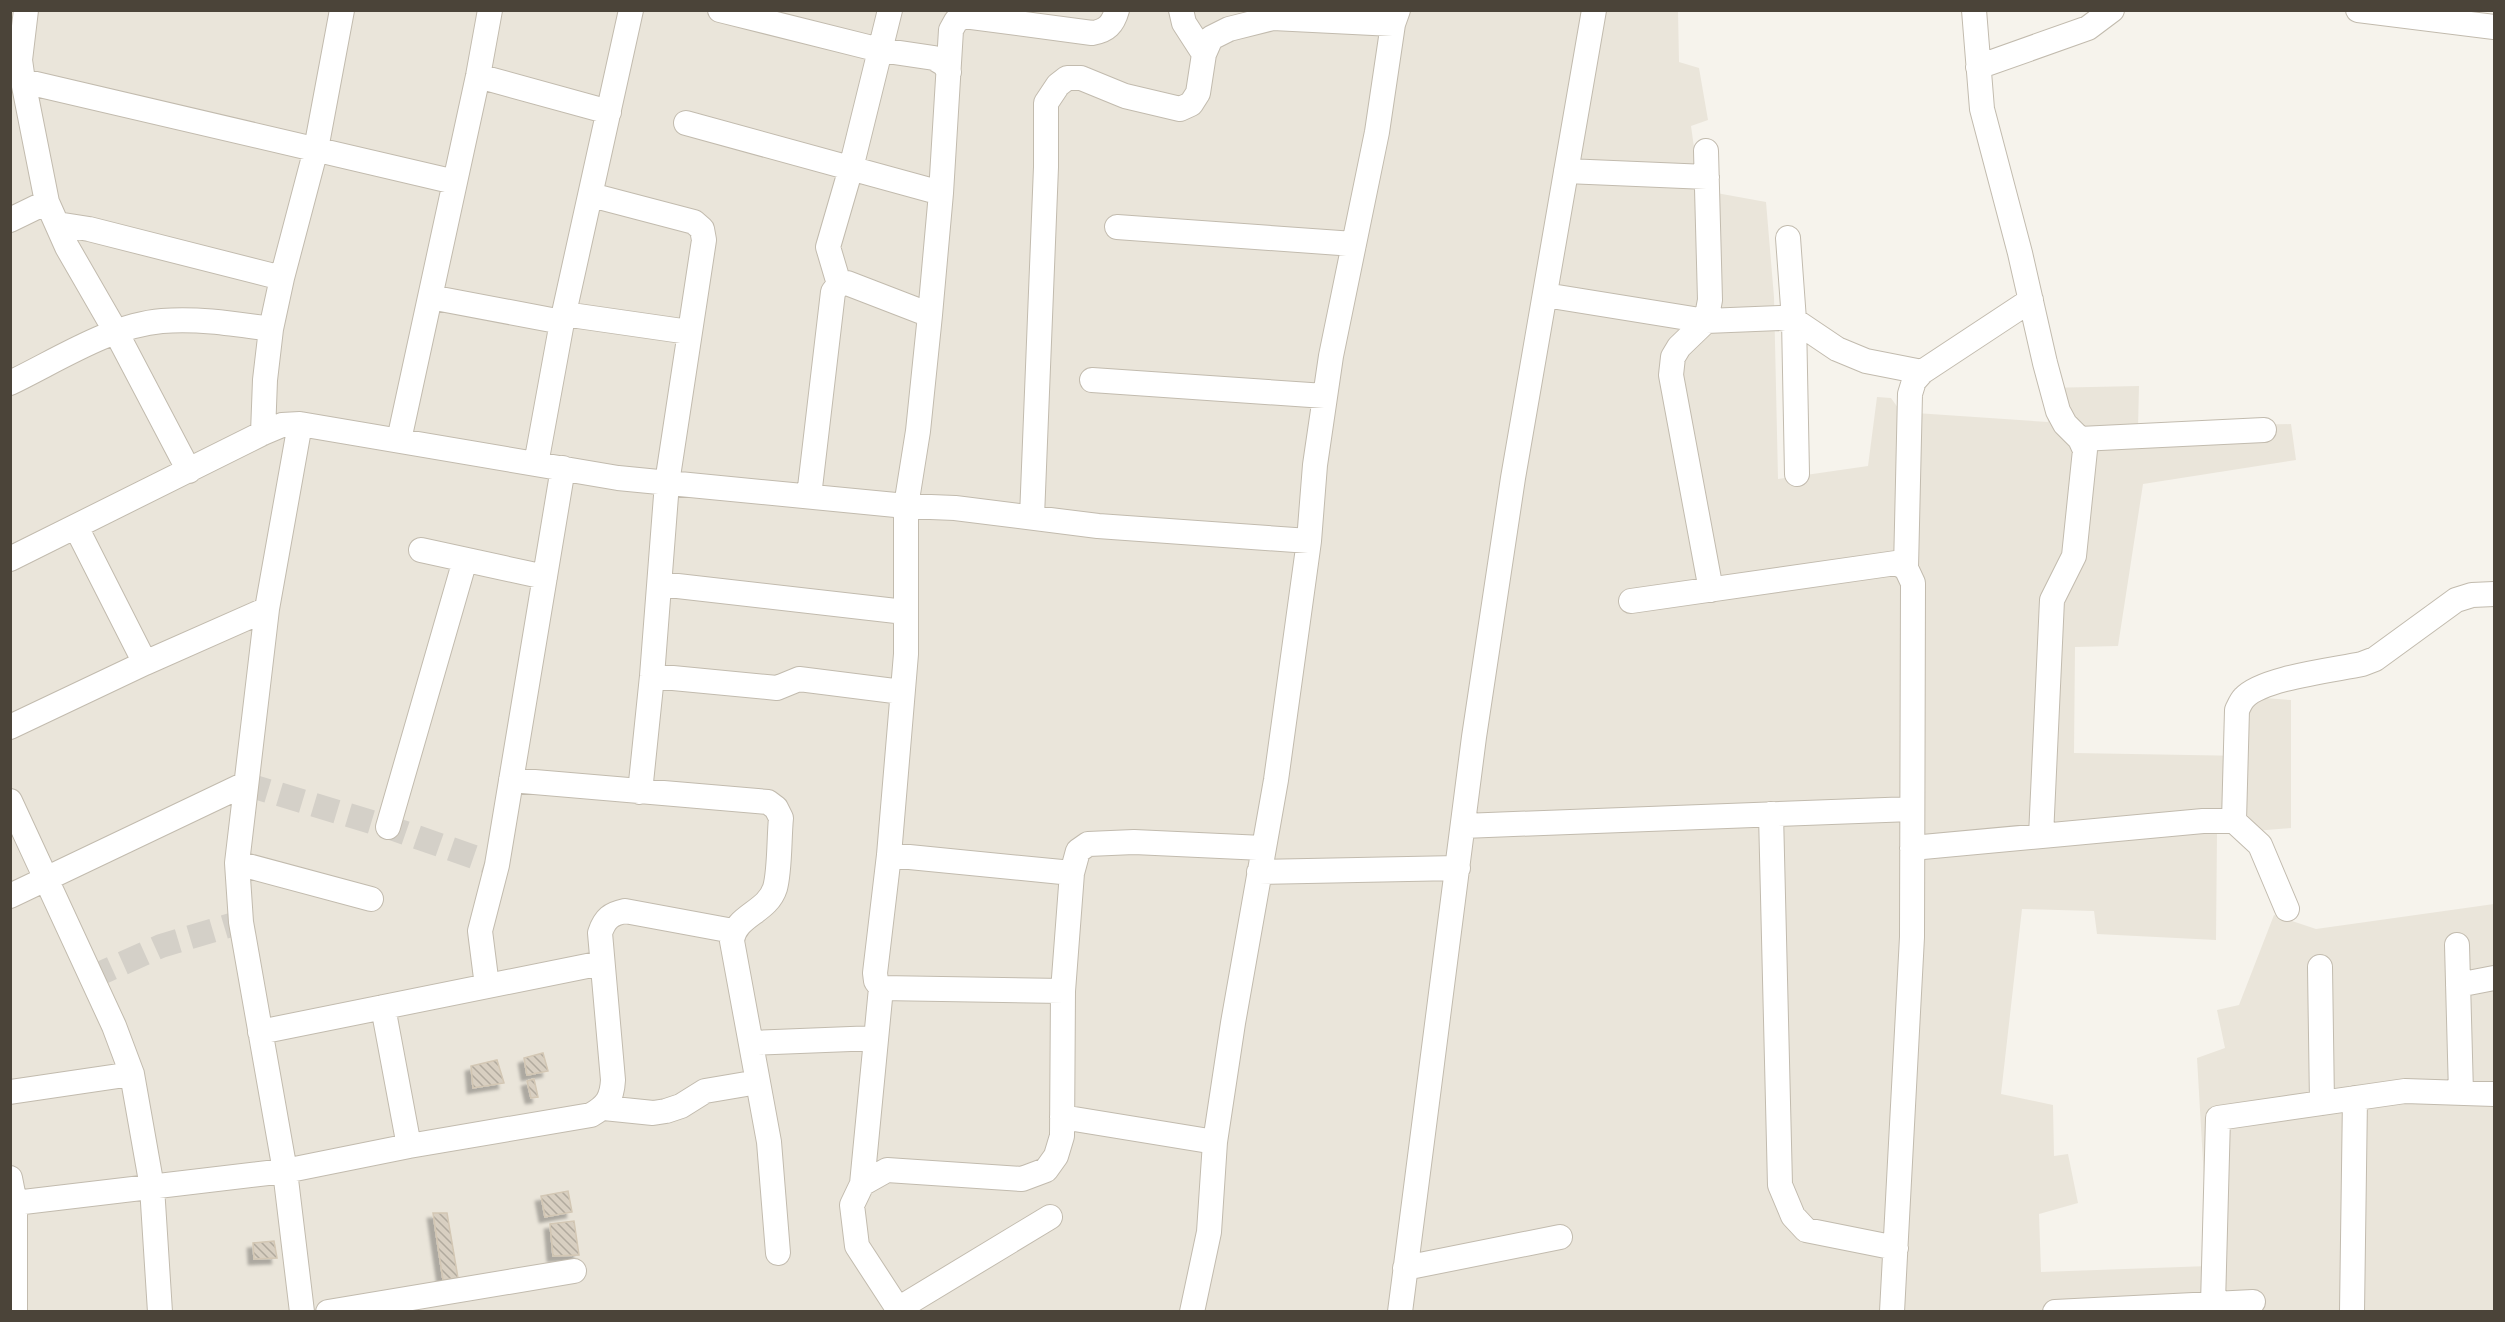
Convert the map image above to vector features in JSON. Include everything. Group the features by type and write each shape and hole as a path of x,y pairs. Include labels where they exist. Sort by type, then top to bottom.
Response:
{"street":[{"path":"26,10 20,60 47,202 57,225 189,471"},
{"path":"263,433 265,380 272,329 282,278 316,149 342,10"},
{"path":"399,440 478,76 490,10"},
{"path":"536,464 563,318 631,10"},
{"path":"720,10 751,14 880,50 934,58 944,64 949,72"},
{"path":"839,284 828,248 851,168 890,10"},
{"path":"1050,1217 899,1310 857,1246 852,1205 862,1184 882,988 876,981 875,973 889,855 906,654 906,506 918,431 930,315 941,193 951,30 956,21 964,16 1092,33 1102,32 1109,27 1117,10"},
{"path":"1181,10 1184,23 1204,54"},
{"path":"1400,1311 1474,737 1513,478 1594,10"},
{"path":"1974,10 1982,109 2058,411 2064,424 2080,439 2085,450 2074,556 2052,600 2041,836"},
{"path":"1978,67 2088,28 2112,10"},
{"path":"2358,10 2494,27"},
{"path":"1032,517 1046,166 1046,103 1058,85 1067,78 1081,78 1125,96 1180,109 1191,104 1198,93 1204,54 1210,38 1252,17 1396,17 1377,132 1325,396 1315,465 1309,541 1276,780 1233,1023 1215,1142 1209,1232 1192,1311"},
{"path":"478,76 609,112"},
{"path":"23,81 455,182"},
{"path":"686,123 941,193"},
{"path":"1706,151 1711,291 1706,321 1679,347 1673,357 1671,375 1711,590"},
{"path":"1566,171 1707,177"},
{"path":"591,195 694,222 702,229 704,240 667,483 644,770 639,792"},
{"path":"10,220 47,202"},
{"path":"57,225 115,235 282,278"},
{"path":"1117,227 1354,244"},
{"path":"1788,238 1794,320 1797,474"},
{"path":"809,496 833,292 839,284 847,283 930,315"},
{"path":"1545,295 1706,321 1780,318 1794,320 1837,349 1866,361 1922,372"},
{"path":"430,297 563,318 689,332"},
{"path":"1892,1311 1912,937 1912,583 1906,568 1910,394 1914,381 1922,372 2031,300"},
{"path":"10,383 116,332 160,321 198,320 272,329"},
{"path":"1092,380 1325,396"},
{"path":"10,560 263,433 282,425 300,424 618,478 906,506 955,508 1098,526 1309,541"},
{"path":"300,424 267,609 237,863 241,922 285,1171 302,1311"},
{"path":"2080,439 2264,430"},
{"path":"487,986 480,931 497,865 563,468"},
{"path":"76,527 145,663"},
{"path":"421,550 545,577"},
{"path":"388,828 465,560"},
{"path":"1632,601 1896,563 1906,568"},
{"path":"660,584 905,612"},
{"path":"2234,821 2237,710 2242,699 2254,690 2271,683 2362,664 2375,659 2456,600 2472,595 2494,594"},
{"path":"10,727 145,663 267,609"},
{"path":"652,675 777,688 799,680 902,692"},
{"path":"511,780 768,802 776,808 781,818 775,888 760,909 738,924 733,931 732,941 769,1142 778,1253"},
{"path":"10,896 245,784"},
{"path":"10,801 114,1026 132,1074 152,1187 160,1311"},
{"path":"1463,826 1912,808"},
{"path":"1771,814 1780,1185 1793,1216 1806,1230 1896,1248"},
{"path":"1912,848 2203,821 2234,821 2260,845 2287,909"},
{"path":"862,1184 887,1170 1022,1179 1046,1170 1056,1156 1062,1136 1063,991 1072,873 1078,851 1088,844 1134,842 1263,848"},
{"path":"889,855 1072,873"},
{"path":"237,863 372,899"},
{"path":"1259,872 1458,868"},
{"path":"15,1203 285,1171 409,1146 591,1115 604,1108 612,1095 613,1080 600,933 604,922 612,914 625,911 733,931"},
{"path":"2457,945 2461,1093"},
{"path":"261,1032 602,963"},
{"path":"2320,967 2322,1103"},
{"path":"2458,985 2494,978"},
{"path":"882,988 1063,991"},
{"path":"383,1007 409,1146"},
{"path":"751,1043 876,1038"},
{"path":"10,1092 132,1074"},
{"path":"604,1108 653,1113 666,1112 711,1089 758,1082"},
{"path":"2213,1304 2218,1118 2405,1091 2494,1094"},
{"path":"2352,1311 2355,1098"},
{"path":"1062,1117 1215,1142"},
{"path":"10,1178 15,1203 15,1311"},
{"path":"1405,1268 1560,1237"},
{"path":"328,1311 574,1271"},
{"path":"2055,1311 2253,1302"}],"shaded area":[{"path":"10,11 1678,11 1679,62 1699,68 1708,120 1691,126 1700,190 1766,202 1774,297 1778,479 1868,466 1877,397 1891,398 1901,412 2048,422 2044,388 2139,386 2138,428 2291,424 2296,460 2143,484 2118,646 2075,647 2074,753 2247,756 2251,697 2291,700 2291,828 2217,834 2216,940 2097,934 2094,911 2022,909 2001,1094 2053,1105 2054,1156 2068,1154 2078,1203 2039,1214 2041,1272 2209,1266 2197,1058 2225,1048 2217,1010 2239,1005 2274,915 2316,929 2494,904 2494,1311 11,1311"}],"building":[{"path":"543,1053 548,1071 527,1075 524,1058"},
{"path":"497,1060 504,1083 473,1088 471,1066"},
{"path":"534,1079 538,1097 531,1098 527,1081"},
{"path":"568,1191 572,1212 545,1217 541,1196"},
{"path":"433,1213 447,1213 458,1278 443,1280"},
{"path":"574,1221 579,1255 553,1256 550,1224"},
{"path":"274,1241 277,1258 254,1259 253,1243"}],"tunnel":[{"path":"245,784 388,827 497,865"},
{"path":"90,978 161,946 241,922"}]}
